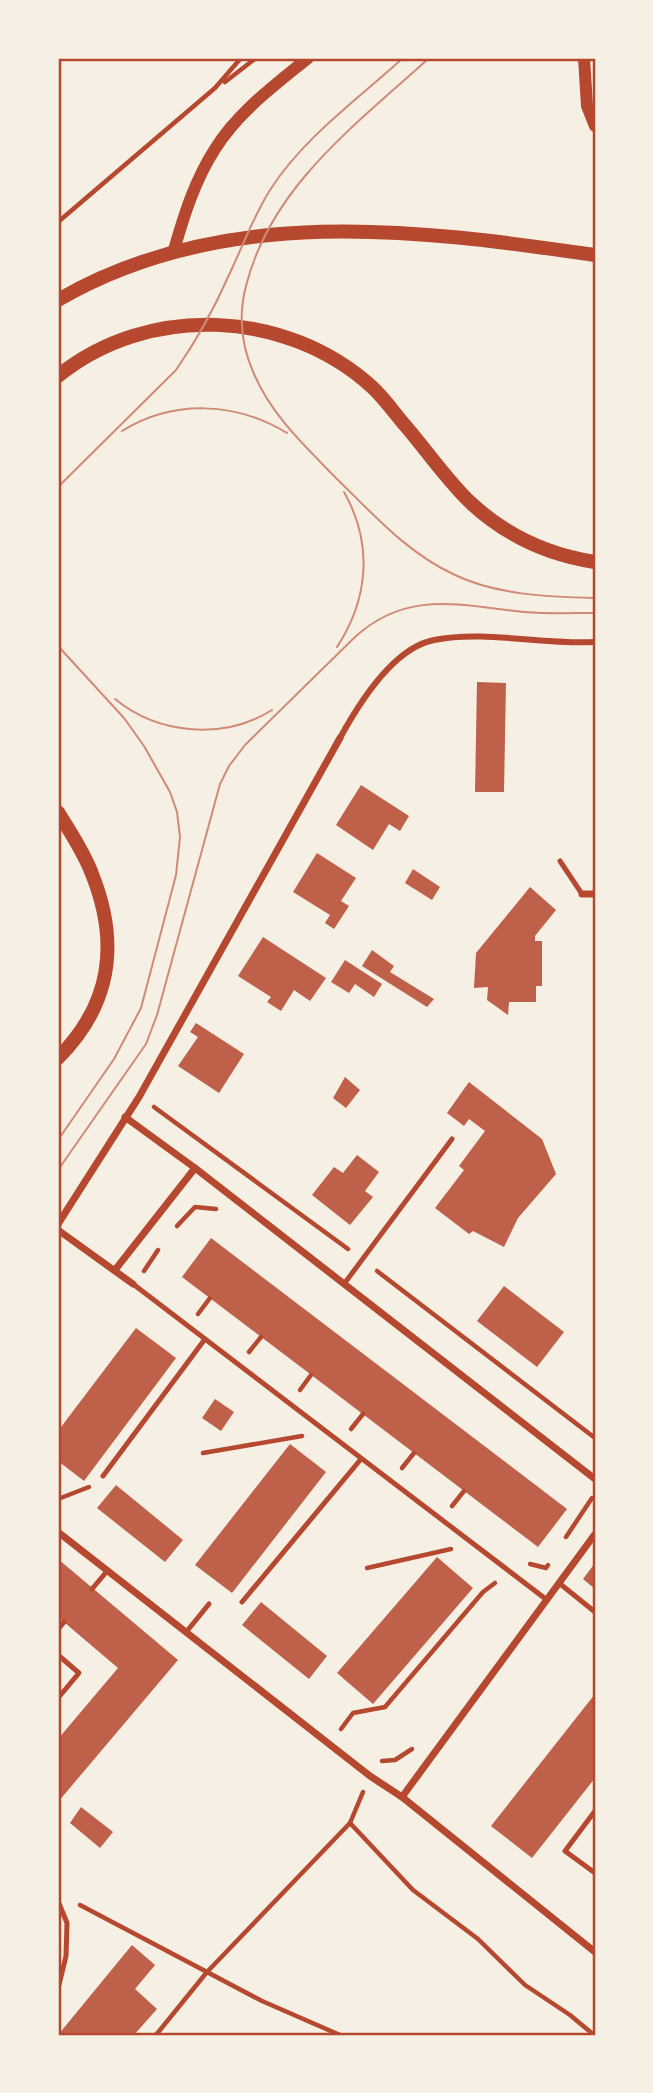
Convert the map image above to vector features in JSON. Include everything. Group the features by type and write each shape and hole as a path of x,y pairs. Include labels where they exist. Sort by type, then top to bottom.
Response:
{"main road":[{"path":"58,300 82,286 174,250 257,235 330,230 418,233 595,255"},
{"path":"58,376 116,341 169,328 205,323 242,326 290,338 333,358 372,387 470,503 499,526 544,549 595,562"},
{"path":"58,812 92,872 102,903 107,932 107,954 105,977 88,1024 58,1058"}],"street":[{"path":"174,250 187,204 214,149 242,115 308,58"},
{"path":"584,58 587,106 595,126"},
{"path":"58,1224 139,1097 340,738 371,689 410,651 432,640 464,638 595,642"},
{"path":"582,894 595,894"},
{"path":"125,1117 195,1168 595,1479"},
{"path":"115,1270 195,1168"},
{"path":"58,1230 133,1284"},
{"path":"58,1532 370,1776 402,1797 595,1952"},
{"path":"402,1797 595,1534"}],"lane":[{"path":"560,861 582,894"},
{"path":"344,1284 452,1139"},
{"path":"133,1284 547,1600"},
{"path":"103,1476 205,1339"},
{"path":"242,1602 361,1459"},
{"path":"92,1589 108,1570"},
{"path":"559,1583 595,1612"},
{"path":"187,1632 209,1604"},
{"path":"58,1629 64,1622"},
{"path":"58,1656 79,1673 58,1698"},
{"path":"595,1811 565,1851 595,1873"},
{"path":"58,1901 67,1923 66,1956 58,1989"}],"path":[{"path":"215,88 242,58"},
{"path":"58,222 215,88 256,58"},
{"path":"176,1227 195,1207 218,1209"},
{"path":"124,1259 144,1272 159,1249"},
{"path":"208,1321 198,1314 210,1298"},
{"path":"249,1352 261,1337"},
{"path":"239,1345 259,1360"},
{"path":"300,1390 311,1375"},
{"path":"290,1383 310,1398"},
{"path":"351,1429 363,1414"},
{"path":"341,1421 361,1437"},
{"path":"292,1427 313,1443"},
{"path":"203,1453 303,1436"},
{"path":"402,1468 414,1453"},
{"path":"392,1460 412,1475"},
{"path":"452,1506 464,1491"},
{"path":"442,1498 463,1514"},
{"path":"561,1544 592,1498"},
{"path":"367,1568 452,1549 442,1541"},
{"path":"527,1563 546,1568 553,1556"},
{"path":"335,1736 354,1713 385,1707 482,1592 496,1583 485,1574"},
{"path":"370,1762 395,1760 416,1746"},
{"path":"156,2035 207,1972 350,1823 370,1776"},
{"path":"350,1823 413,1890 478,1939 525,1986 570,2015 594,2035"},
{"path":"69,1899 262,2001 340,2035"}],"building":[{"path":"477,682 506,683 504,792 475,792"},
{"path":"361,785 409,816 400,831 389,824 373,850 336,825"},
{"path":"317,853 356,878 341,901 349,906 334,929 325,923 330,915 293,892"},
{"path":"413,869 440,887 432,900 405,883"},
{"path":"530,887 556,910 535,936 535,941 542,941 542,986 536,986 536,1002 509,1002 508,1015 487,1000 488,987 474,988 476,953"},
{"path":"263,937 326,978 310,1001 294,990 281,1011 267,1002 271,997 238,976"},
{"path":"372,950 394,966 390,972 434,999 427,1007 362,966"},
{"path":"345,960 382,984 374,997 355,984 349,993 331,982"},
{"path":"196,1023 244,1054 219,1093 178,1066 198,1037 190,1032"},
{"path":"345,1077 360,1090 346,1108 333,1098"},
{"path":"469,1082 542,1139 556,1174 518,1218 504,1247 473,1231 469,1234 435,1208 464,1170 459,1166 485,1131 469,1119 464,1126 447,1113"},
{"path":"357,1155 379,1172 365,1191 373,1197 350,1225 312,1195 334,1167 343,1173"},
{"path":"211,1238 567,1509 538,1547 182,1277"},
{"path":"504,1286 564,1332 537,1367 477,1321"},
{"path":"136,1328 176,1358 84,1481 58,1461 58,1431"},
{"path":"215,1399 234,1412 221,1431 202,1418"},
{"path":"290,1444 326,1472 232,1593 195,1565"},
{"path":"116,1485 183,1540 165,1562 97,1508"},
{"path":"437,1557 473,1588 373,1704 337,1673"},
{"path":"58,1559 178,1660 58,1802 58,1739 118,1668 58,1617"},
{"path":"595,1563 595,1589 583,1579"},
{"path":"261,1602 327,1656 309,1679 242,1625"},
{"path":"595,1694 595,1778 532,1858 491,1826"},
{"path":"81,1807 113,1832 100,1848 70,1823"},
{"path":"132,1945 155,1965 135,1989 157,2009 134,2035 58,2035"}],"tram line":[{"path":"58,487 176,370 211,313 258,211 283,171 315,136 403,58"},
{"path":"429,58 320,159 275,217 258,250 246,286 242,331 247,353 261,389 290,430 377,519 421,556 455,575 488,587 542,596 595,598"},
{"path":"122,431 163,413 205,408 247,415 287,433"},
{"path":"337,647 356,609 363,570 360,531 344,492"},
{"path":"58,1170 146,1044 157,1015 220,784 229,766 245,745 356,636 376,621 396,612 436,604 534,613 595,613"},
{"path":"58,646 124,718 144,746 170,792 177,812 180,837 176,875 141,1008 114,1059 58,1140"},
{"path":"115,699 151,720 192,729 233,726 272,710"}]}
